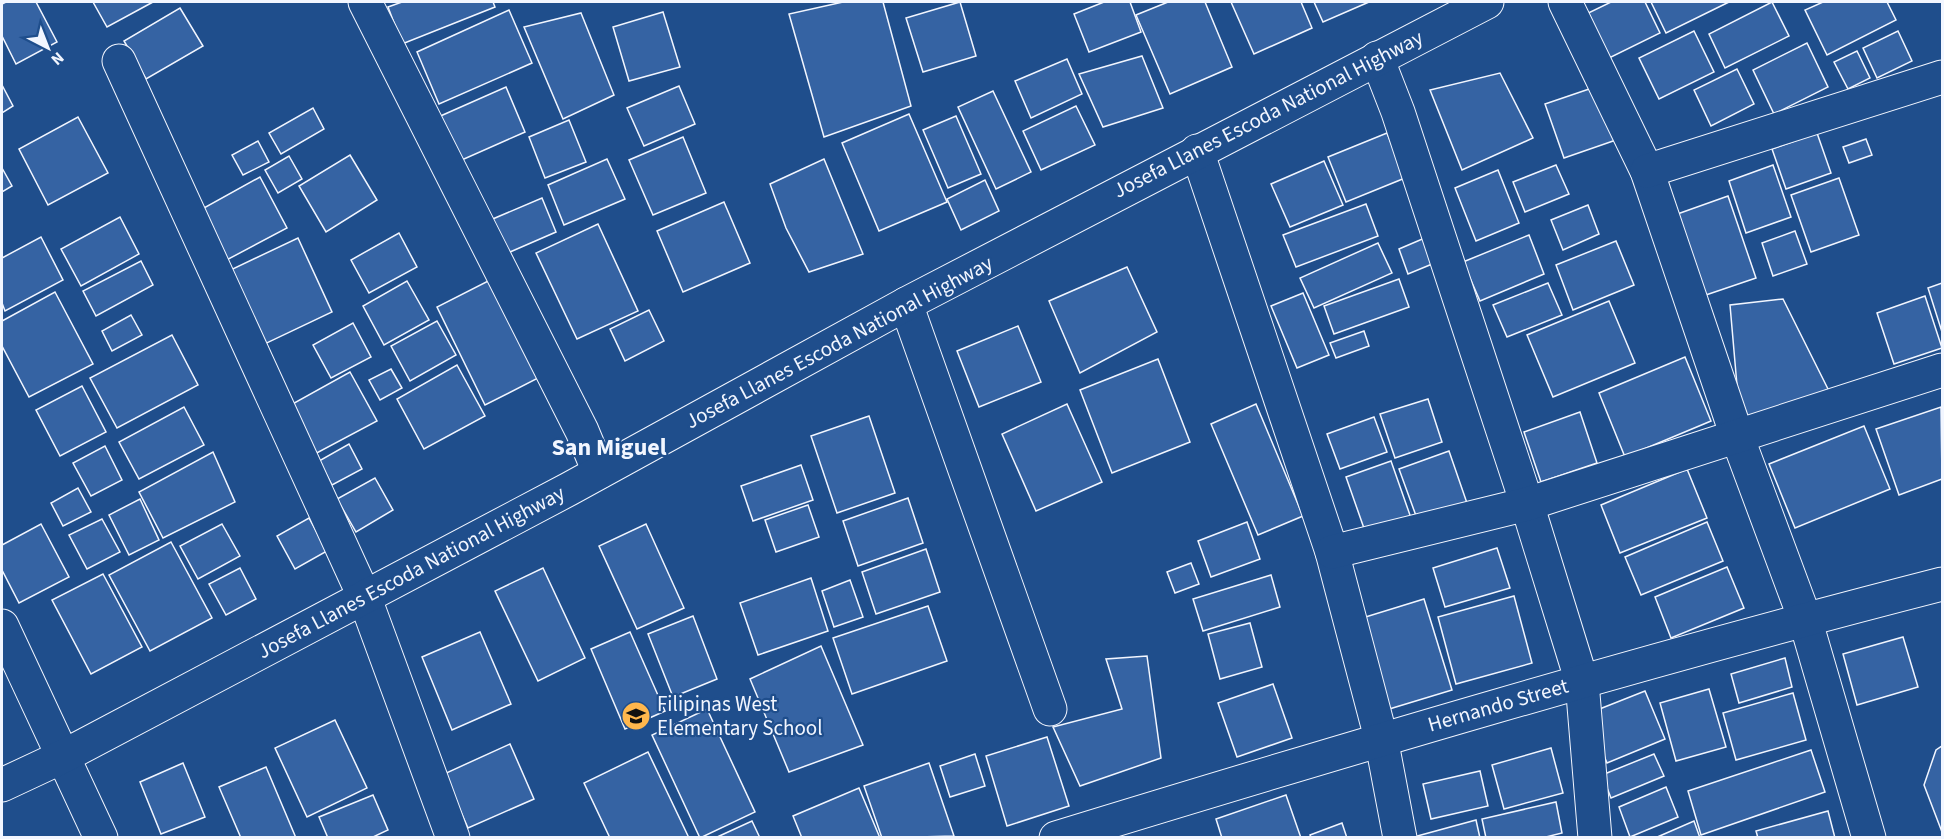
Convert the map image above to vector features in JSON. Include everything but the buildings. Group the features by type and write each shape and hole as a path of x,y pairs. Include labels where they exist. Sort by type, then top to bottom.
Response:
{"street":[{"path":"365,2 582,431 599,472"},
{"name":"Josefa Llanes Escoda National Highway","path":"2,785 64,756 599,472 906,304 1487,2"},
{"path":"1565,2 1647,171 1738,439 1805,619 1869,837"},
{"path":"1377,58 1398,112 1527,504 1582,682 1595,837"},
{"path":"119,61 364,596 453,837"},
{"path":"1647,171 1942,77"},
{"path":"1197,151 1332,552 1381,738 1400,837"},
{"path":"906,304 1050,709"},
{"path":"1332,552 1527,504 1738,439 1942,370"},
{"name":"Hernando Street","path":"1056,837 1381,738 1805,619 1942,584"},
{"path":"2,626 101,837"}],"place":[{"name":"Filipinas West Elementary School","path":"636,716"}],"district":[{"name":"San Miguel","path":"609,447"}]}
